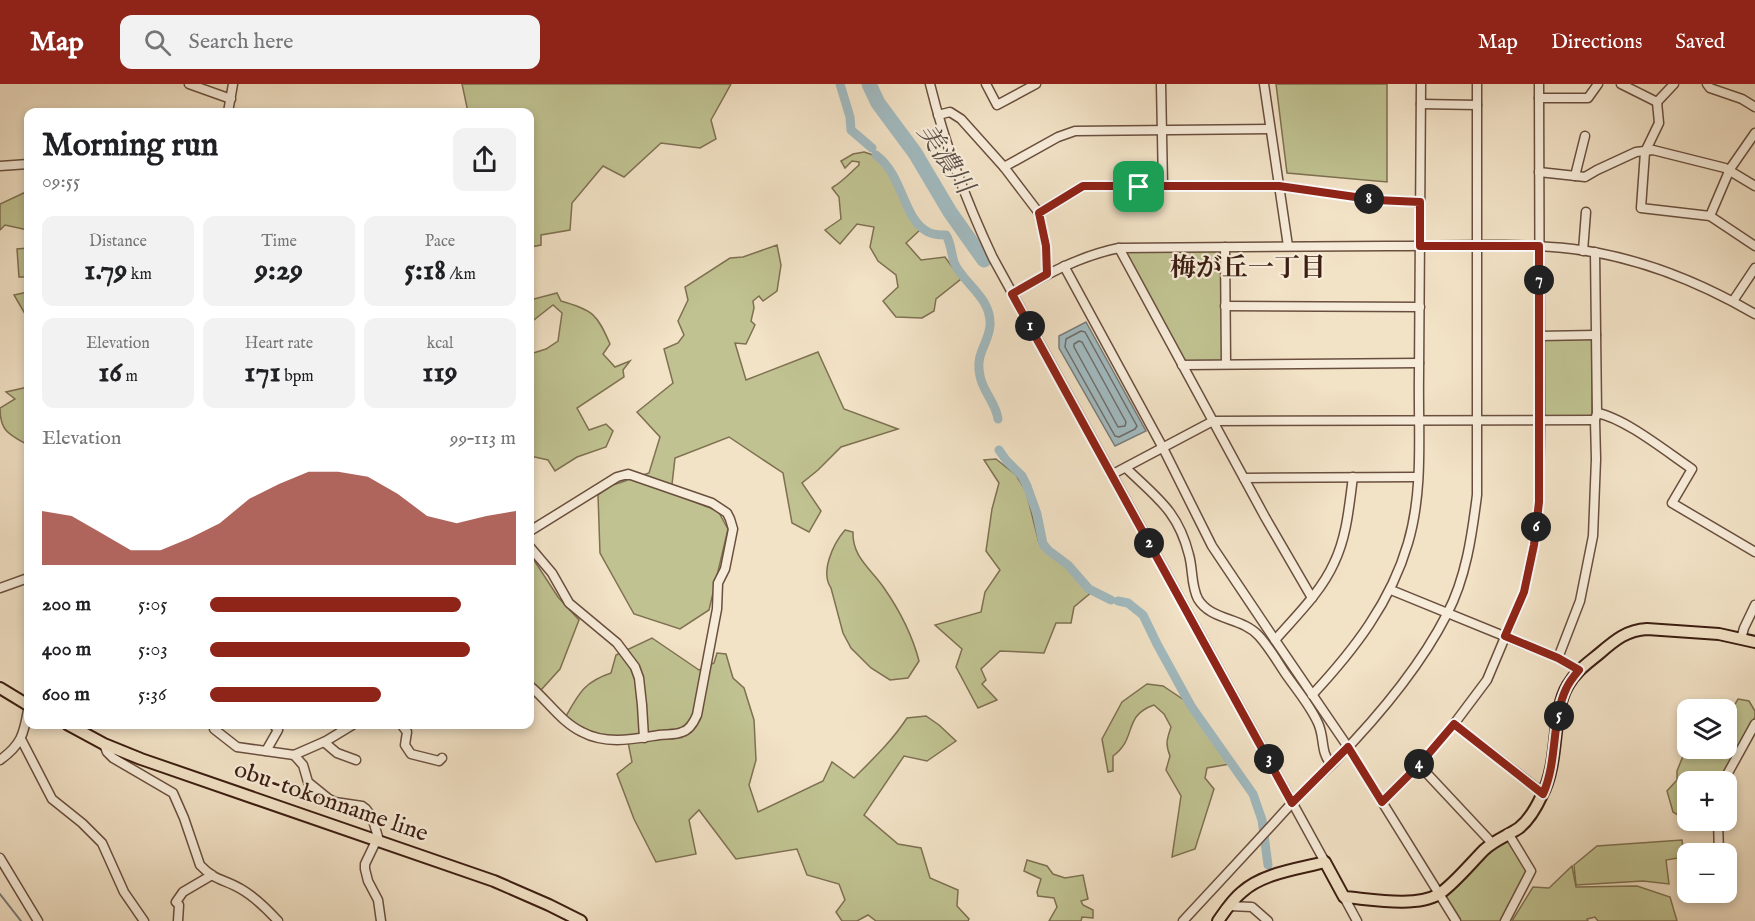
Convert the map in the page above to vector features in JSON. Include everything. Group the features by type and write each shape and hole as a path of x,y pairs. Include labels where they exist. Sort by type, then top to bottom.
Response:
{"main road":[{"path":"1218,921 1242,892 1253,884 1325,862 1344,897 1408,901 1421,900 1439,894 1492,843 1519,827 1526,820 1543,794 1552,768 1563,696 1569,683 1579,670 1617,639 1636,630 1647,628 1719,634 1755,642"},
{"path":"0,688 24,703"},
{"name":"obu-tokonname line","path":"76,729 104,744 494,881 549,904 581,921"}],"street":[{"path":"189,84 231,99"},
{"path":"229,108 233,84"},
{"path":"930,84 963,193 993,258 1325,862"},
{"path":"986,84 997,105 1036,84"},
{"path":"1161,84 1163,186"},
{"path":"1264,84 1288,246"},
{"path":"1312,695 1345,659 1391,590 1413,523 1417,477 1421,84"},
{"path":"1183,921 1292,803 1348,747 1390,699 1425,651 1448,613 1465,565 1473,531 1477,495 1477,84"},
{"path":"1382,802 1419,765 1487,680 1524,592 1534,545 1539,502 1539,84"},
{"path":"1539,98 1588,98 1598,84"},
{"path":"1621,84 1657,102"},
{"path":"1674,84 1657,102 1659,123 1646,150 1641,208 1710,216 1755,246"},
{"path":"1707,84 1710,88 1742,99 1755,107"},
{"path":"1421,104 1477,105"},
{"path":"938,115 950,112 956,115 1004,167 1039,213 1046,246 1047,274"},
{"path":"1004,167 1058,137 1075,131 1270,129"},
{"path":"1710,216 1730,169 1755,133"},
{"path":"1575,176 1585,136"},
{"path":"1539,172 1585,177 1607,165 1646,150 1653,150 1730,169 1755,186"},
{"path":"0,166 24,164"},
{"path":"1039,213 1083,186 1279,186 1376,200 1420,202"},
{"path":"1583,251 1586,212"},
{"path":"1012,294 1064,266 1093,254 1119,248 1539,246 1595,252 1662,270 1715,291 1755,314"},
{"path":"1119,248 1312,598"},
{"path":"1225,248 1226,364"},
{"path":"1558,658 1580,601 1593,536 1596,459 1595,252"},
{"path":"1064,266 1163,448 1212,546 1348,747 1455,921"},
{"path":"1733,301 1755,268"},
{"path":"1225,306 1420,307"},
{"path":"1539,336 1596,335"},
{"path":"1182,365 1419,363"},
{"path":"1111,475 1213,421 1540,420 1596,417 1604,414 1692,469 1672,503 1755,552"},
{"path":"1126,468 1176,518 1184,534 1194,590 1206,609 1246,626 1260,637 1312,712 1321,730 1325,757 1331,764"},
{"path":"534,529 617,477 628,474 712,502 727,513 732,530 725,569 718,583 717,609 697,715 689,728 683,732 614,740 585,734 574,728 534,690"},
{"path":"1275,640 1312,598 1334,562 1347,524 1353,477"},
{"path":"1244,478 1417,477"},
{"path":"534,552 552,573 575,610 617,643 635,667 639,678 644,738"},
{"path":"0,588 24,579"},
{"path":"1179,597 1194,590"},
{"path":"1391,590 1558,658 1579,670"},
{"path":"1741,639 1755,605"},
{"path":"1454,724 1543,794"},
{"path":"1729,771 1755,724"},
{"path":"0,760 21,739 24,727"},
{"path":"214,729 237,747 294,755 324,742 346,729"},
{"path":"266,751 277,729"},
{"path":"405,729 408,732 405,746 411,754 415,757 439,761 442,758"},
{"path":"21,739 52,799 82,823 102,843 123,892 144,921"},
{"path":"324,742 337,753 356,760"},
{"path":"104,744 107,752 113,758 173,793 200,865 218,880 243,890 278,921"},
{"path":"294,755 303,765 308,782 329,799 362,806 372,817 378,837 364,869 378,900 381,921"},
{"path":"1419,765 1492,843"},
{"path":"1505,921 1531,871 1508,833"},
{"path":"0,858 38,921"},
{"path":"178,921 179,905 176,902 183,892 212,875"},
{"path":"1344,897 1357,921"},
{"path":"1229,906 1252,907 1268,921"}],"green space":[{"path":"462,84 731,84 711,120 716,139 700,148 661,143 624,177 603,166 572,203 570,230 541,235 541,245 534,246 534,108 467,108"},
{"path":"1276,84 1387,84 1387,182 1287,173"},
{"path":"864,152 873,155 888,170 901,193 911,219 920,230 906,243 921,260 945,257 961,279 936,299 934,311 922,318 896,317 883,301 898,287 896,275 878,261 870,247 874,227 857,224 840,244 825,230 841,219 839,197 832,188 859,165 859,162 852,161 845,168 841,161 853,154"},
{"path":"24,193 24,229 5,225 0,230 0,204"},
{"path":"777,245 781,265 777,291 763,301 759,296 753,301 751,321 755,325 746,344 735,343 746,380 818,352 844,409 898,429 841,447 802,483 821,511 809,532 792,523 783,473 729,437 675,458 671,493 718,511 728,529 709,610 680,629 634,614 600,553 598,495 613,485 649,473 660,437 637,412 673,383 664,349 678,343 684,335 678,321 688,300 685,287 730,258 743,257"},
{"path":"1225,247 1226,364 1182,365 1119,248"},
{"path":"24,248 24,277 19,277 17,249"},
{"path":"24,293 24,312 14,295"},
{"path":"557,293 561,301 587,311 597,320 610,344 603,354 615,367 630,361 623,370 624,377 577,408 589,430 606,424 613,431 606,447 577,457 555,471 548,460 534,457 534,353 546,349 558,341 562,313 553,305 534,320 534,299"},
{"path":"1546,338 1589,338 1592,341 1592,414 1589,417 1546,416 1543,413 1543,341"},
{"path":"24,388 24,443 4,428 0,408 15,399 6,392"},
{"path":"996,459 1016,475 1026,491 1039,543 1093,591 1074,607 1071,623 1056,623 1044,653 1000,651 981,669 986,680 982,684 997,700 978,708 956,667 962,649 935,625 981,612 985,592 1000,570 986,551 992,509 999,483 984,460"},
{"path":"845,530 853,532 859,556 890,597 909,632 919,661 908,678 890,680 871,668 851,648 843,633 828,581 827,566 832,550"},
{"path":"534,560 558,597 579,620 560,669 541,690 534,686"},
{"path":"652,638 699,670 714,663 717,653 726,654 733,678 744,688 754,720 756,760 749,785 758,812 823,781 832,762 854,778 889,742 907,718 926,716 939,725 956,741 927,761 904,756 864,815 898,844 921,848 930,878 958,890 957,906 969,919 968,921 876,921 868,915 857,921 842,921 836,912 845,900 839,884 807,875 797,849 736,859 699,810 689,820 696,854 656,862 634,819 617,774 632,762 627,737 610,737 594,733 565,718 588,685 611,673 616,655"},
{"path":"1147,684 1163,686 1187,702 1230,764 1207,768 1205,778 1214,789 1195,849 1172,857 1181,796 1166,770 1170,756 1167,742 1171,727 1164,714 1154,705 1138,715 1121,749 1113,756 1113,771 1108,772 1102,739 1122,702"},
{"path":"1737,701 1749,701 1755,711 1755,717 1737,750"},
{"path":"1682,759 1732,759 1725,771 1677,771"},
{"path":"1677,780 1677,814 1673,812 1667,791"},
{"path":"1505,840 1509,841 1528,872 1502,921 1460,921 1445,898 1447,893"},
{"path":"1682,840 1682,843 1677,843 1677,858 1666,860 1669,884 1643,881 1576,885 1574,865 1597,846"},
{"path":"1027,860 1047,866 1053,874 1065,878 1083,875 1088,899 1081,901 1083,905 1093,910 1093,918 1082,917 1081,921 1049,921 1057,907 1054,898 1038,896 1041,879 1024,871"},
{"path":"1572,866 1576,887 1637,886 1670,897 1677,921 1598,921 1595,917 1587,919 1588,921 1512,921 1533,887 1549,888"}],"water":[{"path":"1086,322 1146,431 1115,446 1059,348 1059,336"}],"waterway":[{"path":"840,84 850,117 851,130 872,148"},
{"name":"美濃川","path":"869,84 878,103 915,153 950,212 984,260"},
{"path":"876,155 892,174 919,226 930,233 946,235 958,270 986,307 990,326 980,355 979,368 982,382 998,419"},
{"path":"999,450 1022,476 1027,486 1037,514 1043,544 1068,565 1089,589 1111,600"},
{"path":"1118,601 1128,603 1143,615 1191,706 1253,794 1262,820 1268,865"},
{"path":"0,894 21,921"}],"district":[{"name":"梅が丘一丁目","path":"1248,268"}],"route":[{"path":"1083,186 1139,187 1279,186 1376,200 1420,202 1420,246 1539,246 1539,502 1534,545 1524,592 1505,636 1558,658 1579,670 1563,696 1552,768 1543,794 1454,724 1419,765 1382,802 1348,747 1292,803 1012,294 1047,274 1046,246 1039,213 1083,186"}]}
